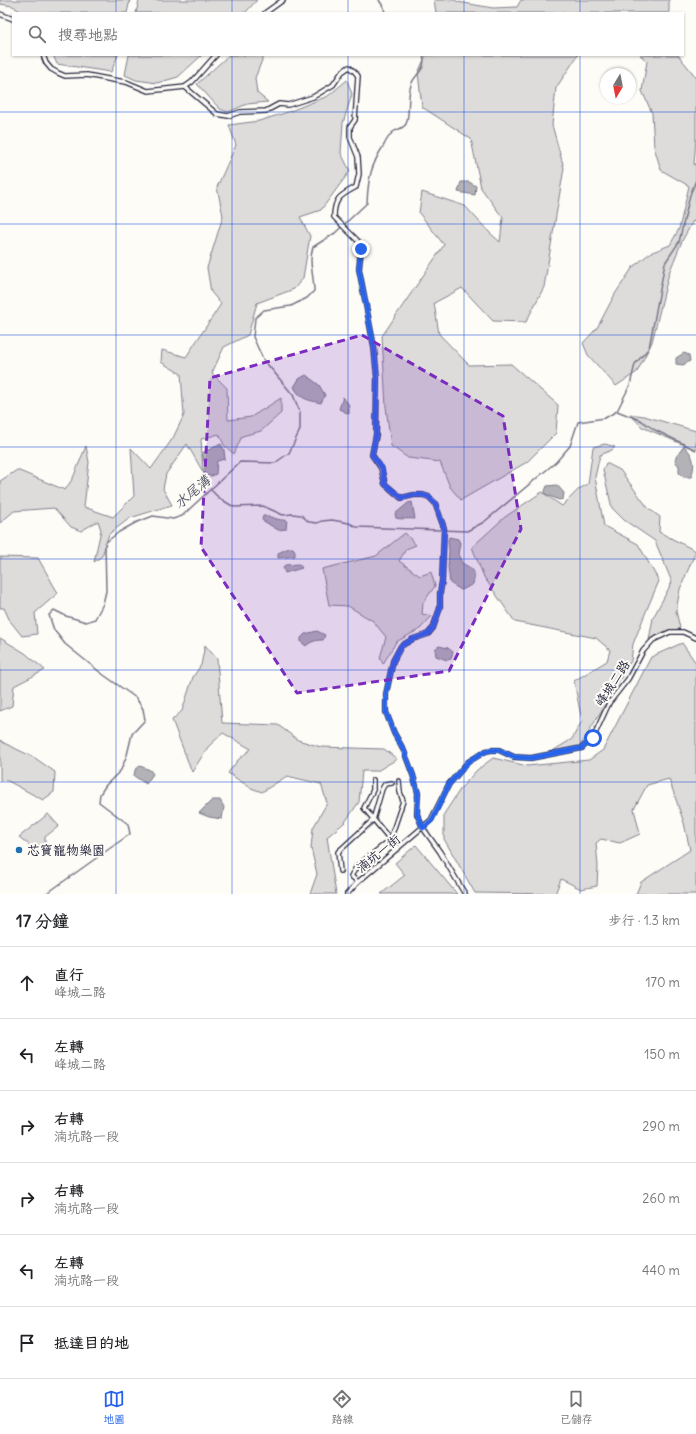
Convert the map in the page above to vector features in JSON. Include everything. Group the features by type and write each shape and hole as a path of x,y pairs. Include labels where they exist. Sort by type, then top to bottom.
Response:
{"street":[{"path":"266,12 283,0"},
{"path":"0,14 12,19"},
{"path":"43,56 46,63 51,69 65,76 87,75 126,82 148,91 185,87 192,82 215,56"},
{"path":"185,87 217,114 228,116 240,112 266,111 279,104 288,105 313,97 333,84 342,72 349,68 358,76 356,105 354,120 350,127 350,137 358,157 359,174 356,187 340,196 334,208 334,217 358,241 361,249 359,269 374,347 377,378 376,434 372,455 382,468 385,484 402,498 414,495 423,495 429,497 435,503 444,528 440,608 433,628 428,634 413,639 401,646 393,661 386,694 386,712 413,775 418,793 417,814 423,828 440,852 465,894"},
{"name":"峰城二路","path":"423,828 432,820 449,784 468,762 486,751 491,750 499,750 514,757 531,758 582,748 593,738 609,703 628,679 643,651 653,640 670,632 683,632 696,638"},
{"path":"374,780 373,790 364,808 398,849"},
{"path":"358,882 351,876 357,866 390,840 403,801 399,781"},
{"path":"340,871 338,852 373,820 382,789 385,784 392,783"},
{"name":"湳坑一街","path":"347,894 358,882 423,828"}],"highlighted area":[{"path":"362,335 503,416 521,529 449,671 297,693 201,547 210,378"}],"shaded area":[{"path":"0,0 130,0 127,12 21,12 13,6 0,4"},
{"path":"139,0 257,0 246,12 136,12"},
{"path":"434,0 455,0 458,2 493,8 517,7 521,0 669,0 669,12 436,12"},
{"path":"53,56 118,56 111,72 57,64"},
{"path":"129,56 201,56 178,77 157,83 136,80 125,75"},
{"path":"228,56 264,56 255,78 257,93 268,102 247,104 228,112 220,109 197,84"},
{"path":"426,56 577,56 556,88 552,125 564,168 544,287 526,322 493,321 462,288 434,303 439,334 469,365 511,364 558,405 556,433 527,462 461,500 450,487 440,462 408,458 391,446 386,407 382,336 444,245 419,213 422,192 465,206 500,242 503,218 481,188 471,139 422,107 418,73"},
{"path":"641,56 679,56 696,77 696,138 694,165 696,164 696,222 693,221 682,241 669,273 652,342 637,372 616,386 588,355 583,343 597,328 615,294 633,267 650,253 670,245 679,229 689,186 661,170 654,147 652,113 642,91 647,61"},
{"path":"347,80 352,94 343,123 341,153 350,171 321,210 300,217 310,236 303,278 294,289 257,303 248,335 224,347 212,373 227,388 228,420 251,417 281,398 281,413 261,431 242,436 234,454 224,445 219,434 201,439 203,472 187,444 166,474 163,489 172,505 130,518 109,534 102,556 94,562 101,530 98,521 81,531 71,527 54,508 14,511 0,523 0,481 17,470 65,490 73,478 86,446 89,462 84,507 113,517 134,496 131,448 151,469 173,438 184,415 181,374 161,362 162,350 186,357 221,304 211,292 207,268 223,216 217,187 236,145 229,125 259,121 288,112 328,96"},
{"path":"461,182 469,182 476,186 475,195 458,192"},
{"path":"684,353 689,355 690,361 683,365 676,364 676,358"},
{"path":"306,375 319,385 325,395 321,403 302,397 294,387 299,379"},
{"path":"343,397 349,405 349,414 339,409"},
{"path":"630,414 644,416 696,431 696,450 642,427"},
{"path":"221,444 224,450 225,459 217,461 216,474 212,476 203,476 205,466 202,453"},
{"path":"605,444 615,447 612,450 600,455 595,477 604,526 638,544 659,581 633,644 631,661 579,748 551,752 572,739 582,721 574,681 607,661 610,650 596,638 515,622 484,577 472,547 505,517 542,492 562,506 579,489 588,484 593,447"},
{"path":"684,446 690,453 694,464 691,477 683,477 679,473 679,466 675,461 676,457"},
{"path":"606,463 620,470 648,508 660,517 659,532 696,551 680,589 676,611 680,628 649,640 653,618 672,582 655,541 624,520 612,508 603,470"},
{"path":"557,485 564,493 563,499 559,500 545,494 547,486"},
{"path":"412,502 415,519 396,518 395,514 408,503"},
{"path":"263,516 287,520 286,529 278,530 262,520"},
{"path":"405,533 416,545 406,549 399,561 420,576 431,572 435,586 423,603 422,614 432,616 420,629 396,642 383,664 380,658 386,637 373,621 348,606 329,605 322,569 376,556"},
{"path":"449,537 458,539 460,543 458,554 462,563 471,568 474,572 473,584 461,590 450,583 448,567"},
{"path":"289,548 293,548 295,551 295,556 278,558 278,553"},
{"path":"0,557 38,558 58,593 35,613 37,634 22,636 10,621 4,608 0,608"},
{"path":"299,564 302,568 285,573 283,567 285,565"},
{"path":"317,631 325,635 323,640 314,641 306,646 301,642 301,638 305,634"},
{"path":"0,638 25,653 45,670 14,686 12,706 0,711"},
{"path":"682,643 696,663 696,894 636,894 641,882 690,850 684,823 669,779 647,785 634,809 640,834 620,843 601,839 596,843 598,866 597,886 581,889 561,879 555,894 475,893 444,839 444,814 461,788 477,770 493,758 527,766 589,760 603,750 651,657"},
{"path":"205,645 217,659 222,723 278,725 298,740 321,747 384,749 397,759 377,771 362,771 359,802 345,822 327,837 336,894 310,894 317,874 311,848 313,828 327,803 321,784 287,776 262,792 251,788 228,773 238,760 251,749 223,733 208,747 192,772 172,720 182,711 193,677 201,665"},
{"path":"439,646 448,648 453,652 451,659 447,660 436,656 435,649"},
{"path":"0,740 35,758 55,772 54,792 43,800 8,781 0,780"},
{"path":"140,766 150,770 153,774 146,784 134,776 135,770"},
{"path":"212,800 220,800 224,807 222,819 209,817 199,813"},
{"path":"48,814 59,826 45,837 45,845 32,847 19,837"},
{"path":"416,845 457,894 381,894 405,875 395,863"}],"waterway":[{"name":"水尾溝","path":"379,0 385,12"},
{"name":"水尾溝","path":"46,894 130,834 128,824 99,802 100,794 106,785 121,770 127,755 132,734 145,720 143,709 136,698 101,673 65,644 54,630 49,615 54,610 66,616 86,622 95,619 103,604 106,591 105,543 119,532 135,523 153,516 173,519 182,516 240,462 275,463 289,453 300,430 300,412 293,395 263,359 253,337 255,318 264,310 291,306 307,298 314,291 311,263 313,247 335,233 367,203 369,179 376,159 390,135 406,124 411,85 422,68 423,56"},
{"path":"211,490 219,498 234,507 263,506 283,515 301,515 309,522 317,523 332,520 349,523 357,527 467,531 484,522 556,462 570,446 578,422 605,418 617,411 630,385 635,364 649,348 665,263 679,242 690,195 696,180"},
{"path":"617,411 640,420 655,430 696,450"}],"place":[{"name":"芯寶寵物樂園","path":"19,850"}],"route":[{"path":"361,249 359,269 374,347 377,378 376,434 372,455 382,468 385,484 402,498 414,495 423,495 429,497 435,503 444,528 440,608 433,628 428,634 413,639 401,646 393,661 386,694 386,712 413,775 418,793 417,814 423,828 432,820 449,784 468,762 486,751 499,750 514,757 531,758 582,748 593,738"}]}
